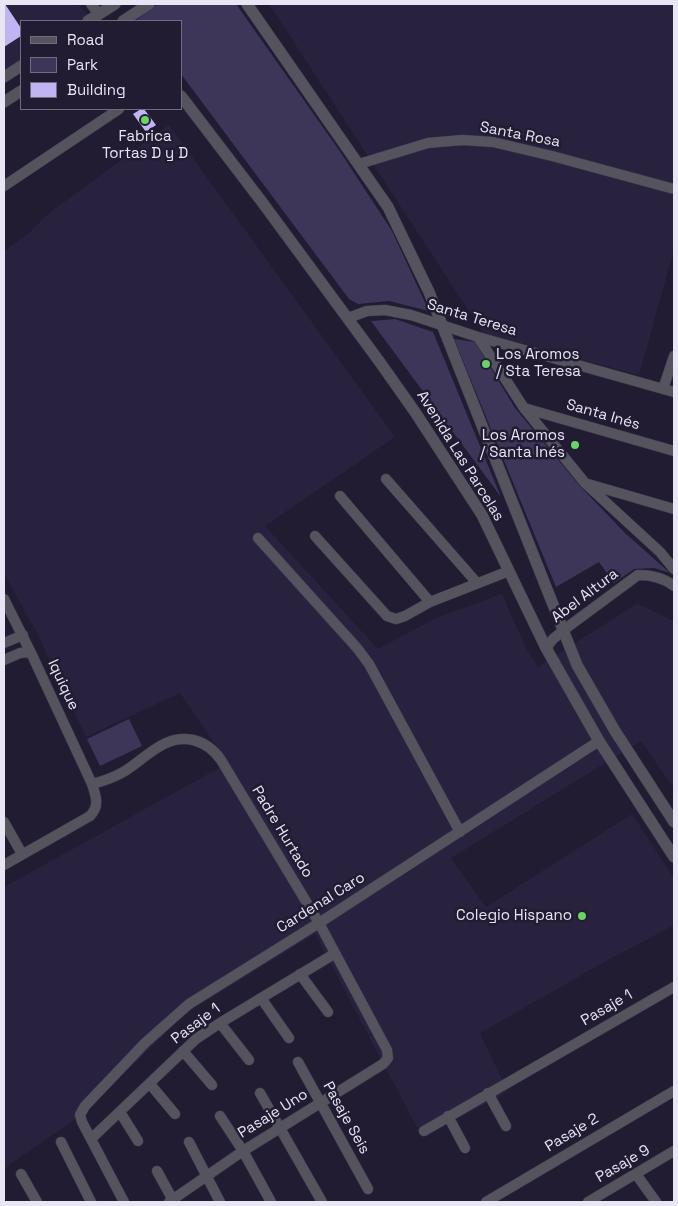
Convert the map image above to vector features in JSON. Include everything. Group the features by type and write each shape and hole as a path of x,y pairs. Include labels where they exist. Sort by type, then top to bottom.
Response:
{"street":[{"path":"91,4 102,17 115,4"},
{"path":"125,20 149,4"},
{"name":"Avenida Las Parcelas","path":"247,4 388,207 416,262 562,632 577,665 596,700 674,822"},
{"path":"4,78 20,67"},
{"path":"4,102 20,91"},
{"name":"Avenida Las Parcelas","path":"182,97 348,318 415,412 482,515 546,648 599,741 674,857"},
{"path":"4,186 118,110"},
{"name":"Santa Rosa","path":"359,164 428,143 462,140 493,142 674,188"},
{"name":"Santa Teresa","path":"348,318 367,311 385,310 674,392"},
{"path":"478,337 524,408 585,483 660,552 674,569"},
{"path":"664,389 674,356"},
{"name":"Santa Inés","path":"524,408 674,451"},
{"path":"386,479 477,583"},
{"path":"585,483 674,509"},
{"path":"340,496 430,602"},
{"path":"315,536 387,616 396,619 430,602 509,571"},
{"path":"258,538 357,648 369,664 460,832"},
{"name":"Abel Altura","path":"546,648 553,639 638,575 650,575 670,582 674,586"},
{"name":"Iquique","path":"4,599 23,635 92,784 97,799 96,807 92,813 4,865"},
{"path":"4,643 23,635"},
{"path":"4,660 20,653 30,652"},
{"name":"Padre Hurtado","path":"92,784 115,776 164,743 186,739 206,744 219,756 319,923 387,1050"},
{"name":"Cardenal Caro","path":"91,1138 80,1115 85,1106 145,1043 189,1004 319,923 599,741"},
{"path":"4,822 22,854"},
{"name":"Pasaje 1","path":"91,1138 196,1039 334,954"},
{"path":"300,974 328,1012"},
{"name":"Pasaje 1","path":"424,1131 674,987"},
{"path":"261,998 289,1038"},
{"path":"220,1023 249,1060"},
{"path":"183,1050 212,1085"},
{"name":"Pasaje Uno","path":"172,1201 243,1151 383,1064 388,1058 387,1050"},
{"name":"Pasaje Seis","path":"298,1062 368,1189"},
{"path":"150,1084 175,1114"},
{"name":"Pasaje 2","path":"486,1202 674,1090"},
{"path":"260,1092 322,1202"},
{"path":"488,1093 506,1126"},
{"path":"120,1112 138,1141"},
{"path":"220,1116 243,1151 271,1202"},
{"path":"448,1116 465,1148"},
{"path":"91,1138 124,1202"},
{"path":"61,1142 91,1202"},
{"path":"190,1142 220,1202"},
{"name":"Pasaje 9","path":"594,1201 674,1151"},
{"path":"157,1171 172,1201"},
{"path":"21,1174 37,1202"},
{"path":"636,1174 656,1202"}],"shaded area":[{"path":"4,4 78,4 88,15 81,20 20,20 20,64 4,75"},
{"path":"269,4 674,4 674,250 639,375 483,333"},
{"path":"169,125 395,437 265,526 378,649 436,618 502,594 526,648 538,667 636,604 674,621 674,789 641,741 451,858 486,907 632,814 674,878 674,925 608,960 480,1033 508,1092 422,1137 315,934 185,1014 82,1115 4,1170 4,887 228,763 180,693 86,737 35,629 4,574 4,251 29,233 49,213"}],"green space":[{"path":"158,4 236,4 339,150 392,231 429,311 389,301 358,304 349,299 182,75 182,20 136,20"},
{"path":"395,319 433,332 501,497 371,321"},
{"path":"454,339 475,342 515,408 579,485 625,533 670,573 654,568 634,569 614,583 599,562 556,587"},
{"path":"129,719 142,746 100,766 87,739"}],"building":[{"path":"5,4 20,26 20,37 4,47"},
{"name":"Fabrica Tortas D y D","path":"139,110 145,110 156,125 146,132 133,114"}],"place":[{"name":"Fabrica Tortas D y D","path":"145,120"},
{"name":"Los Aromos / Sta Teresa","path":"486,364"},
{"name":"Los Aromos / Santa Inés","path":"575,445"},
{"name":"Colegio Hispano","path":"582,916"}]}
